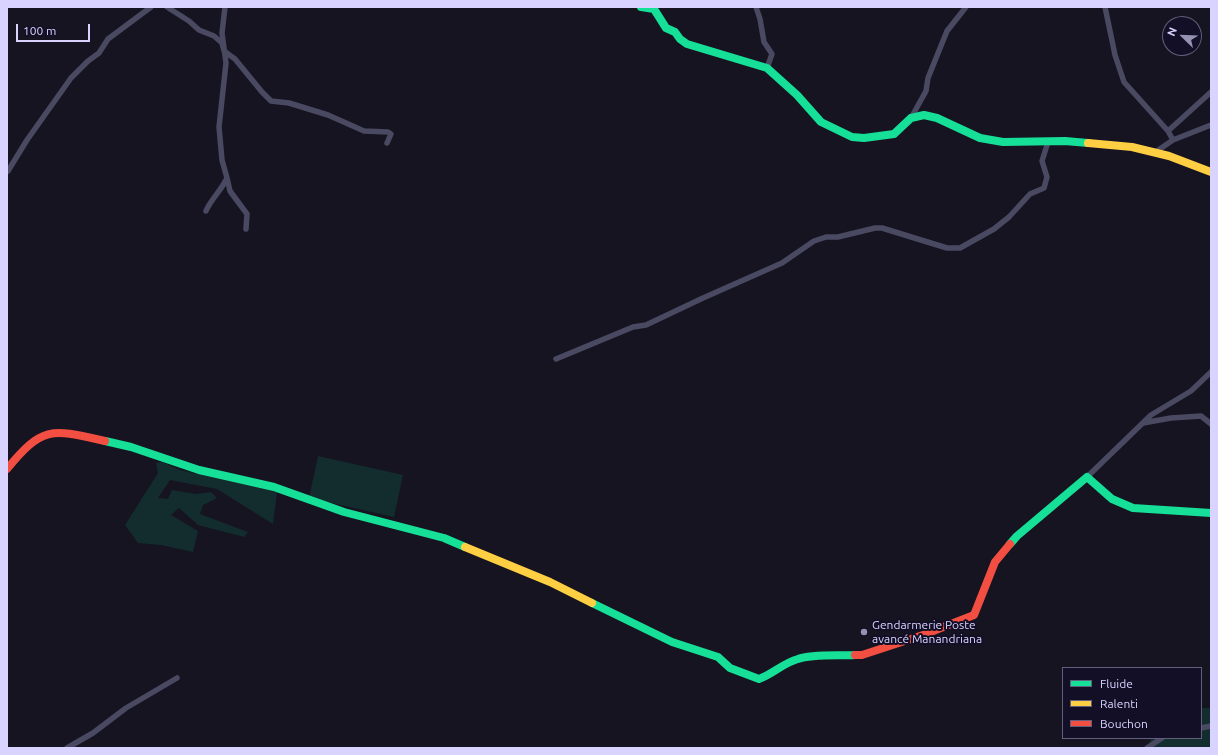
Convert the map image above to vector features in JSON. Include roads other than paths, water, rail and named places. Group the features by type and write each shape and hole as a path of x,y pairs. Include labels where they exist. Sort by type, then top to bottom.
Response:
{"street":[{"path":"8,171 27,140 71,78 99,52 108,39 151,7"},
{"path":"167,7 190,21 199,30 214,36 222,43 224,51 235,59 271,101 289,103 328,115 364,131 388,132 391,134 387,143"},
{"path":"225,7 222,33 226,63 219,127 222,160 230,191 247,214 246,229"},
{"path":"641,7 654,9 666,28 675,32 680,39 687,44 767,68 798,95 821,122 852,137 864,138 894,134 911,118 926,91 928,78 947,31 966,7"},
{"path":"756,7 760,19 764,42 772,54 767,68"},
{"path":"1105,7 1115,54 1124,82 1168,130 1173,140"},
{"path":"1168,130 1211,92"},
{"path":"911,118 924,115 937,118 980,138 1003,142 1065,141 1114,144 1169,156 1211,172"},
{"path":"1154,153 1173,140 1211,125"},
{"path":"556,358 633,327 646,325 782,263 820,239 838,237 875,228 893,230 947,248 964,246 994,229 1009,217 1030,194 1044,188 1047,177 1042,161 1048,142"},
{"path":"206,211 209,202 223,188 227,178"},
{"path":"7,469 22,451 37,438 65,432 131,448 199,470 274,487 290,494 344,512 444,538 550,582 672,642 708,652 718,657 730,668 743,674 759,678 770,674 779,666 799,658 862,655 923,635 974,615 995,562 1017,536 1087,477 1151,415 1191,391 1211,372"},
{"path":"1143,423 1171,418 1201,416 1211,424"},
{"path":"1087,477 1121,503 1141,510 1193,510 1211,513"},
{"path":"67,748 93,733 126,708 177,678"},
{"path":"1147,748 1160,739"}],"place":[{"name":"Gendarmerie Poste avancé Manandriana","path":"864,632"}]}
